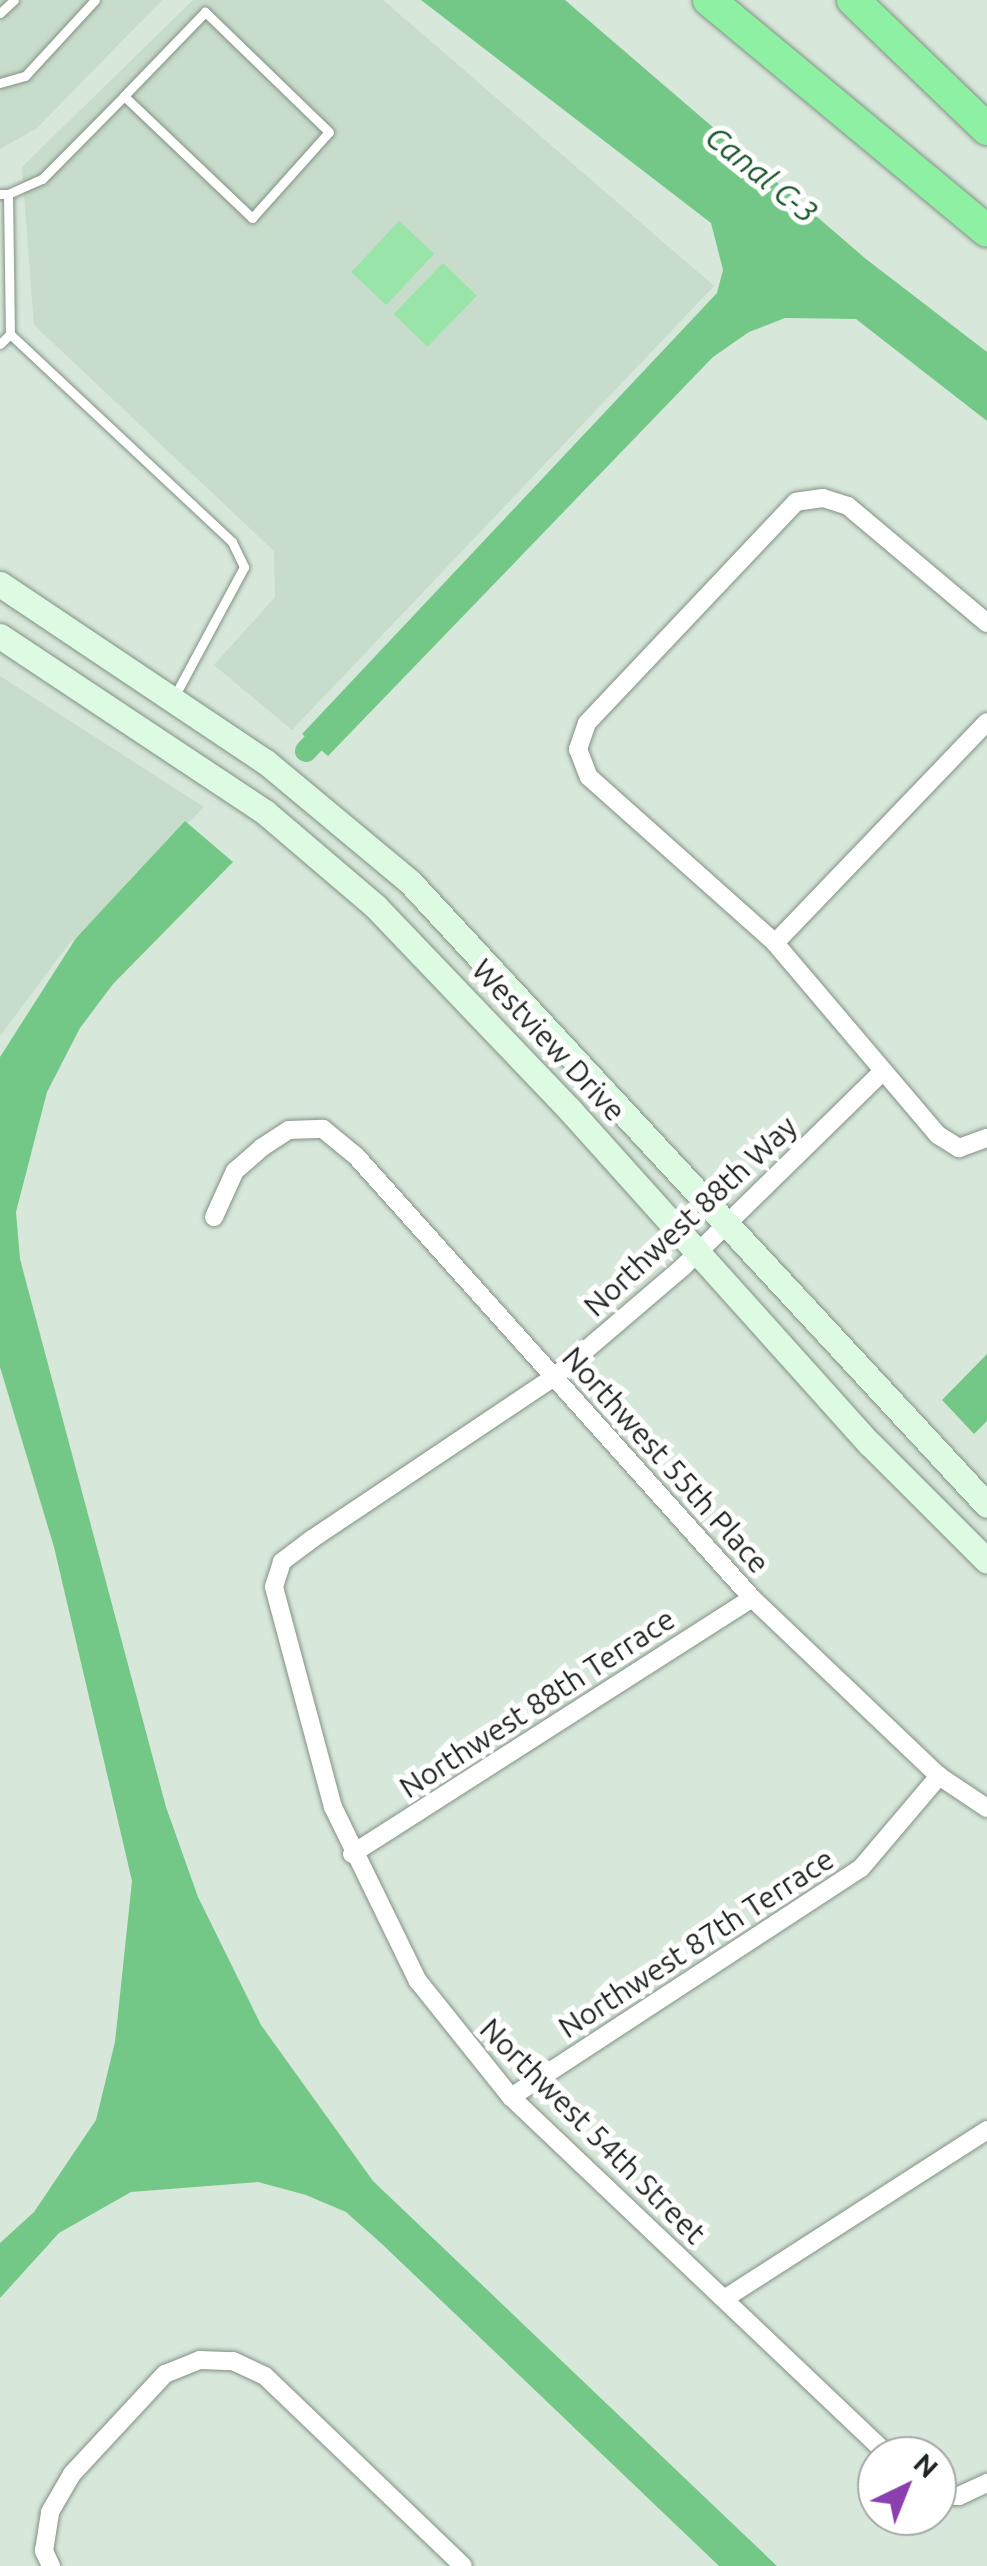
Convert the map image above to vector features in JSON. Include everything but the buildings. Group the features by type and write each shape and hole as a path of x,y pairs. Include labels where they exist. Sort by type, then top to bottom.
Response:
{"highway":[{"path":"709,0 987,231"},
{"path":"852,0 987,130"}],"street":[{"path":"987,623 848,506 823,498 796,502 587,724 578,748 588,776 775,943 938,1135 959,1148 987,1138"},
{"name":"Westview Drive","path":"0,584 266,762 410,882 987,1505"},
{"name":"Westview Drive","path":"0,636 265,812 375,906 698,1252 896,1472 987,1562"},
{"path":"775,943 987,722"},
{"name":"Northwest 88th Way","path":"282,1562 554,1377 698,1252 882,1072"},
{"name":"Northwest 55th Place","path":"214,1217 235,1171 261,1148 289,1130 323,1128 356,1156 752,1598 939,1776 987,1808"},
{"name":"Northwest 54th Street","path":"282,1562 274,1587 352,1854 418,1981 511,2098 868,2436"},
{"name":"Northwest 88th Terrace","path":"352,1854 752,1598"},
{"name":"Northwest 87th Terrace","path":"511,2098 861,1868 939,1776"},
{"path":"724,2299 987,2130"},
{"path":"47,2558 50,2512 72,2474 165,2374 200,2360 233,2360 266,2376 464,2566"},
{"path":"957,2496 987,2483"}],"lane":[{"path":"0,13 14,0"},
{"path":"0,83 25,76 95,0"},
{"path":"124,96 252,218 329,132 205,12 42,179 4,194 10,334 232,542 244,567 222,615 184,668 174,697"},
{"path":"0,344 10,334"}],"shaded area":[{"path":"0,0 162,0 37,128 0,149"},
{"path":"193,0 383,0 714,286 292,730 214,665 275,597 274,551 34,325 22,167"},
{"path":"399,221 434,254 386,305 351,272"},
{"path":"443,263 477,296 427,347 394,314"},
{"path":"0,676 204,807 68,945 0,1036"}],"water":[{"name":"Canal C-3","path":"421,0 565,0 866,259 987,352 987,421 856,319 785,318 749,332 713,357 328,756 302,734 717,293 723,270 711,223"},
{"path":"185,821 233,862 113,984 80,1028 47,1092 16,1212 20,1259 166,1807 198,1897 261,2025 373,2181 777,2566 719,2566 383,2245 346,2212 306,2195 258,2182 131,2192 59,2233 0,2298 0,2243 34,2212 96,2120 115,2042 132,1881 54,1547 0,1367 0,1057 76,938"},
{"path":"987,1354 987,1421 974,1434 942,1400"}],"waterway":[{"path":"306,751 334,721"}]}
